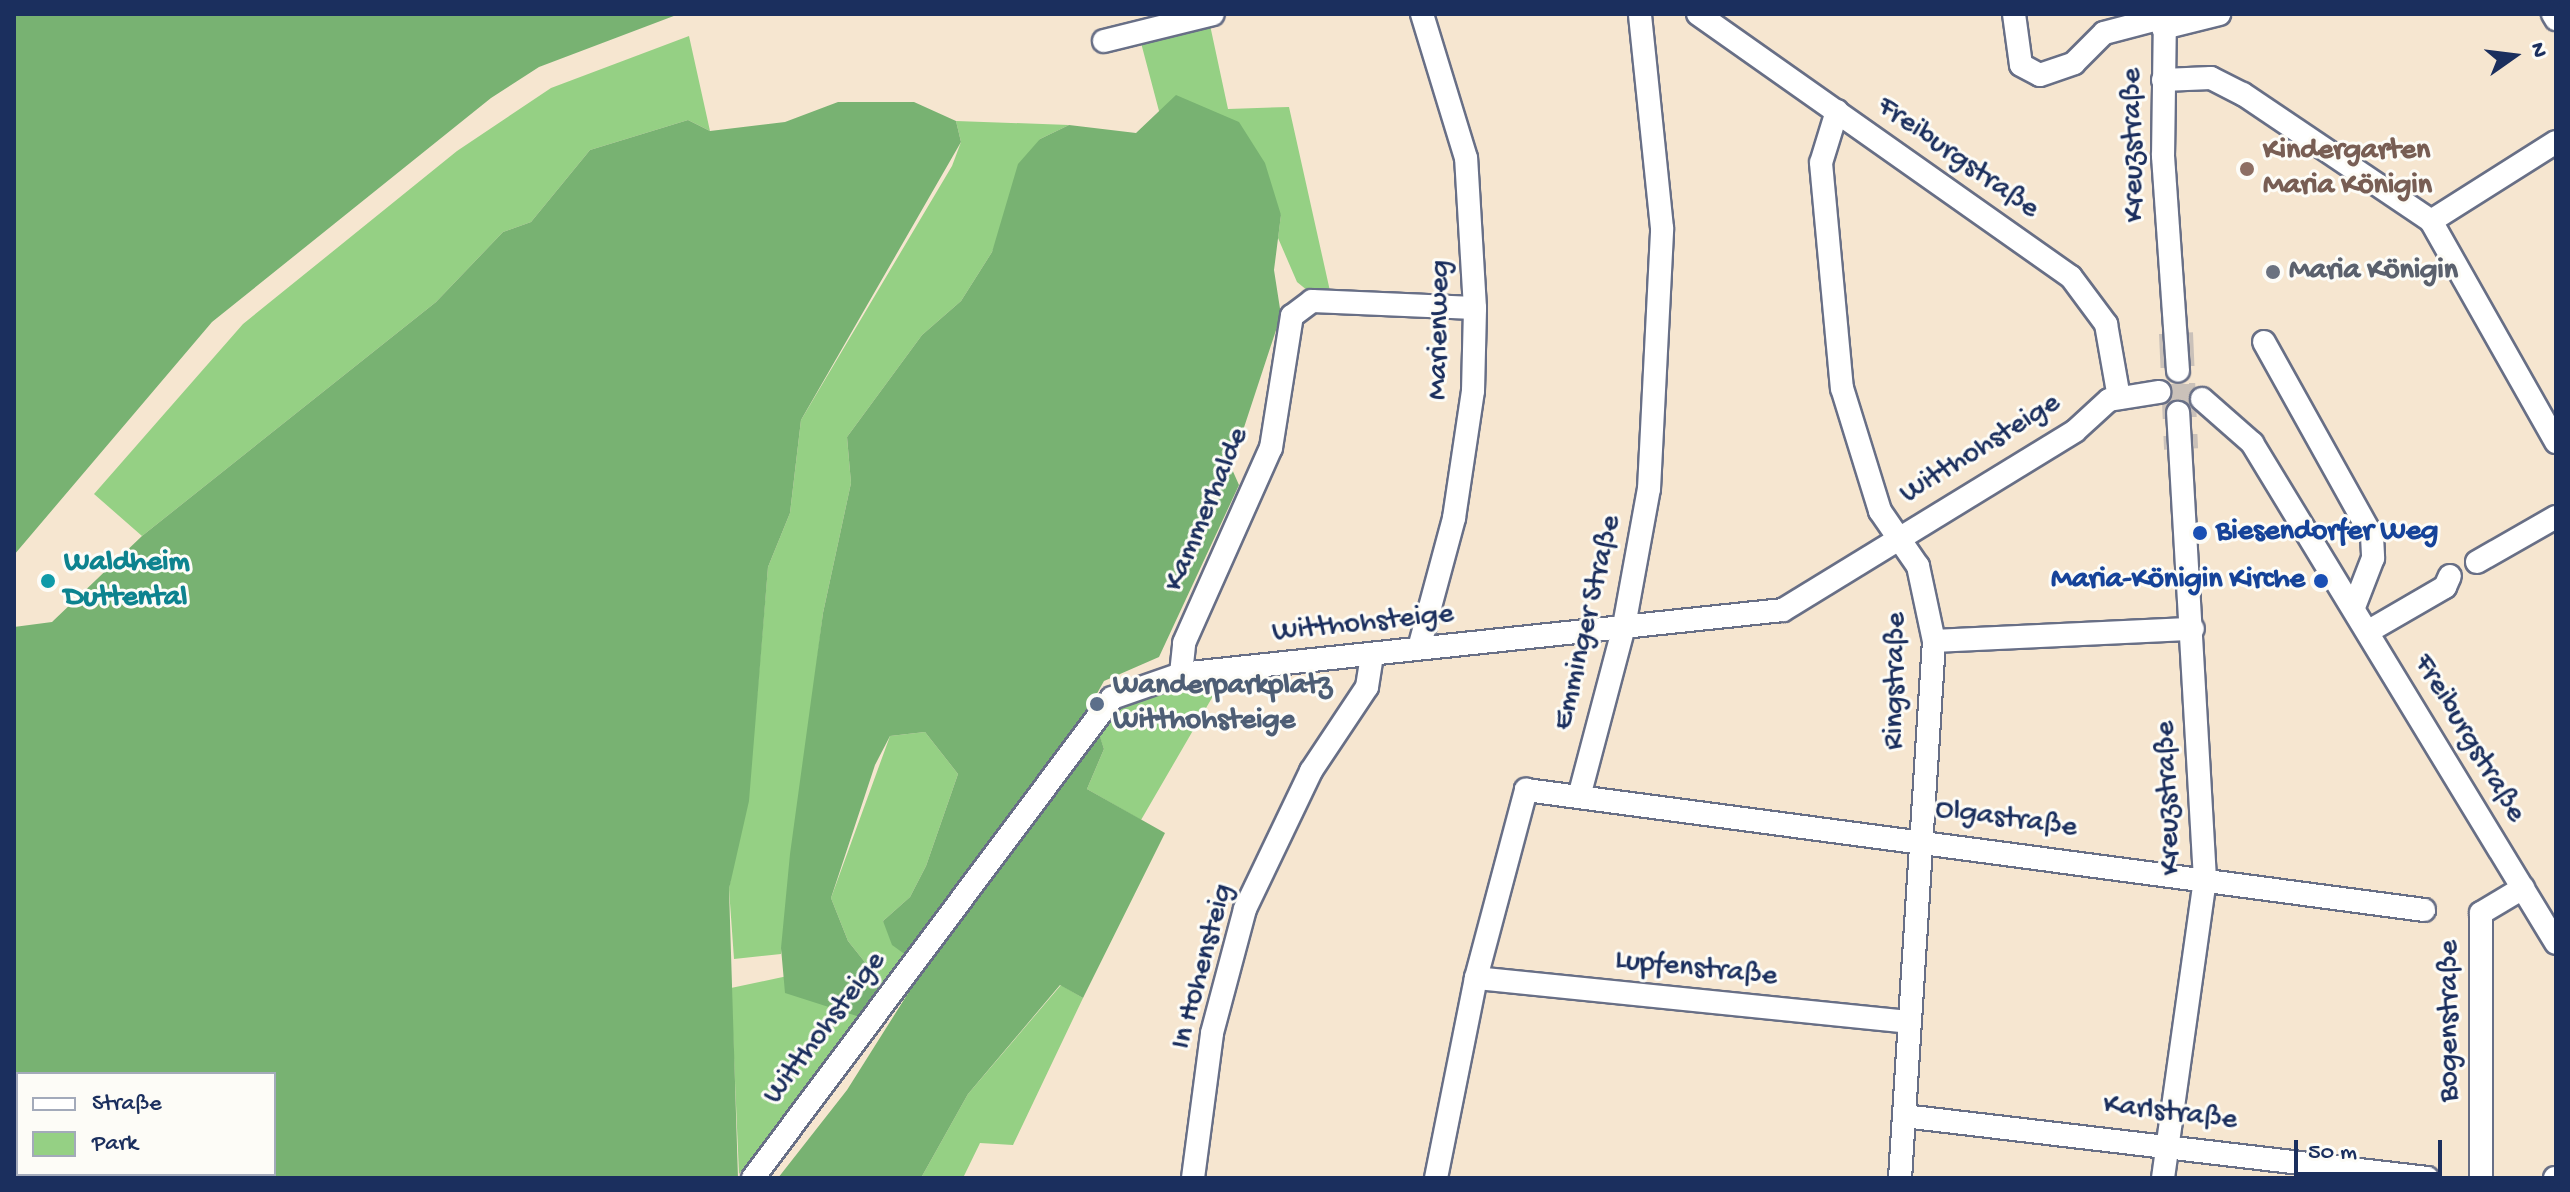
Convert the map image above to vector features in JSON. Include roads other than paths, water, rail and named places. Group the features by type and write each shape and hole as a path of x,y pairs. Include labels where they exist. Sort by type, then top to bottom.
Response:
{"street":[{"path":"1104,41 1213,14"},
{"name":"Marienweg","path":"1419,648 1454,518 1473,391 1475,308 1466,158 1422,14"},
{"name":"Emminger Straße","path":"1580,793 1624,626 1649,489 1662,318 1657,141 1640,14"},
{"name":"Freiburgstraße","path":"1698,14 2089,294 2106,324 2119,398"},
{"path":"2014,14 2021,65 2040,75 2074,63 2104,33 2164,19 2219,14"},
{"name":"Kreuzstraße","path":"2164,19 2163,80 2178,370"},
{"path":"2163,80 2211,78 2243,94 2431,221 2556,442"},
{"name":"Ringstraße","path":"1837,111 1821,163 1829,307 1854,442 1880,511 1902,536 1918,566 1934,641 1900,1178"},
{"path":"2431,221 2556,142"},
{"name":"Kammerhalde","path":"1181,674 1184,643 1271,448 1292,316 1312,301 1475,308"},
{"path":"2264,342 2372,536 2373,558 2354,607"},
{"path":"2178,370 2159,392 2178,413 2202,399"},
{"name":"Freiburgstraße","path":"2178,370 2198,378 2202,399 2252,443 2556,943"},
{"name":"Witthohsteige","path":"753,1178 1097,714 1129,690 1181,674 1783,610 2119,398 2159,392"},
{"name":"Kreuzstraße","path":"2163,1178 2205,879 2193,629 2178,413"},
{"path":"2477,562 2556,517"},
{"path":"2369,631 2445,587 2450,576"},
{"path":"1934,641 2193,629"},
{"name":"In Hohensteig","path":"1193,1178 1212,1033 1245,909 1311,771 1367,687 1372,656"},
{"path":"1436,1178 1476,978 1526,790 1580,793"},
{"name":"Olgastraße","path":"1580,793 2424,910"},
{"name":"Bogenstraße","path":"2481,1178 2481,913 2523,888"},
{"name":"Lupfenstraße","path":"1476,978 1910,1022"},
{"name":"Karlstraße","path":"1904,1116 2168,1142 2427,1178"},
{"path":"1419,1178 1451,1178"}],"tunnel":[{"path":"2176,333 2181,449"}],"place":[{"name":"Kindergarten Maria Königin","path":"2247,169"},
{"name":"Maria Königin","path":"2273,272"},
{"name":"Biesendorfer Weg","path":"2200,533"},
{"name":"Waldheim Duttental","path":"48,581"},
{"name":"Maria-Königin Kirche","path":"2321,581"},
{"name":"Wanderparkplatz Witthohsteige","path":"1097,704"}]}
